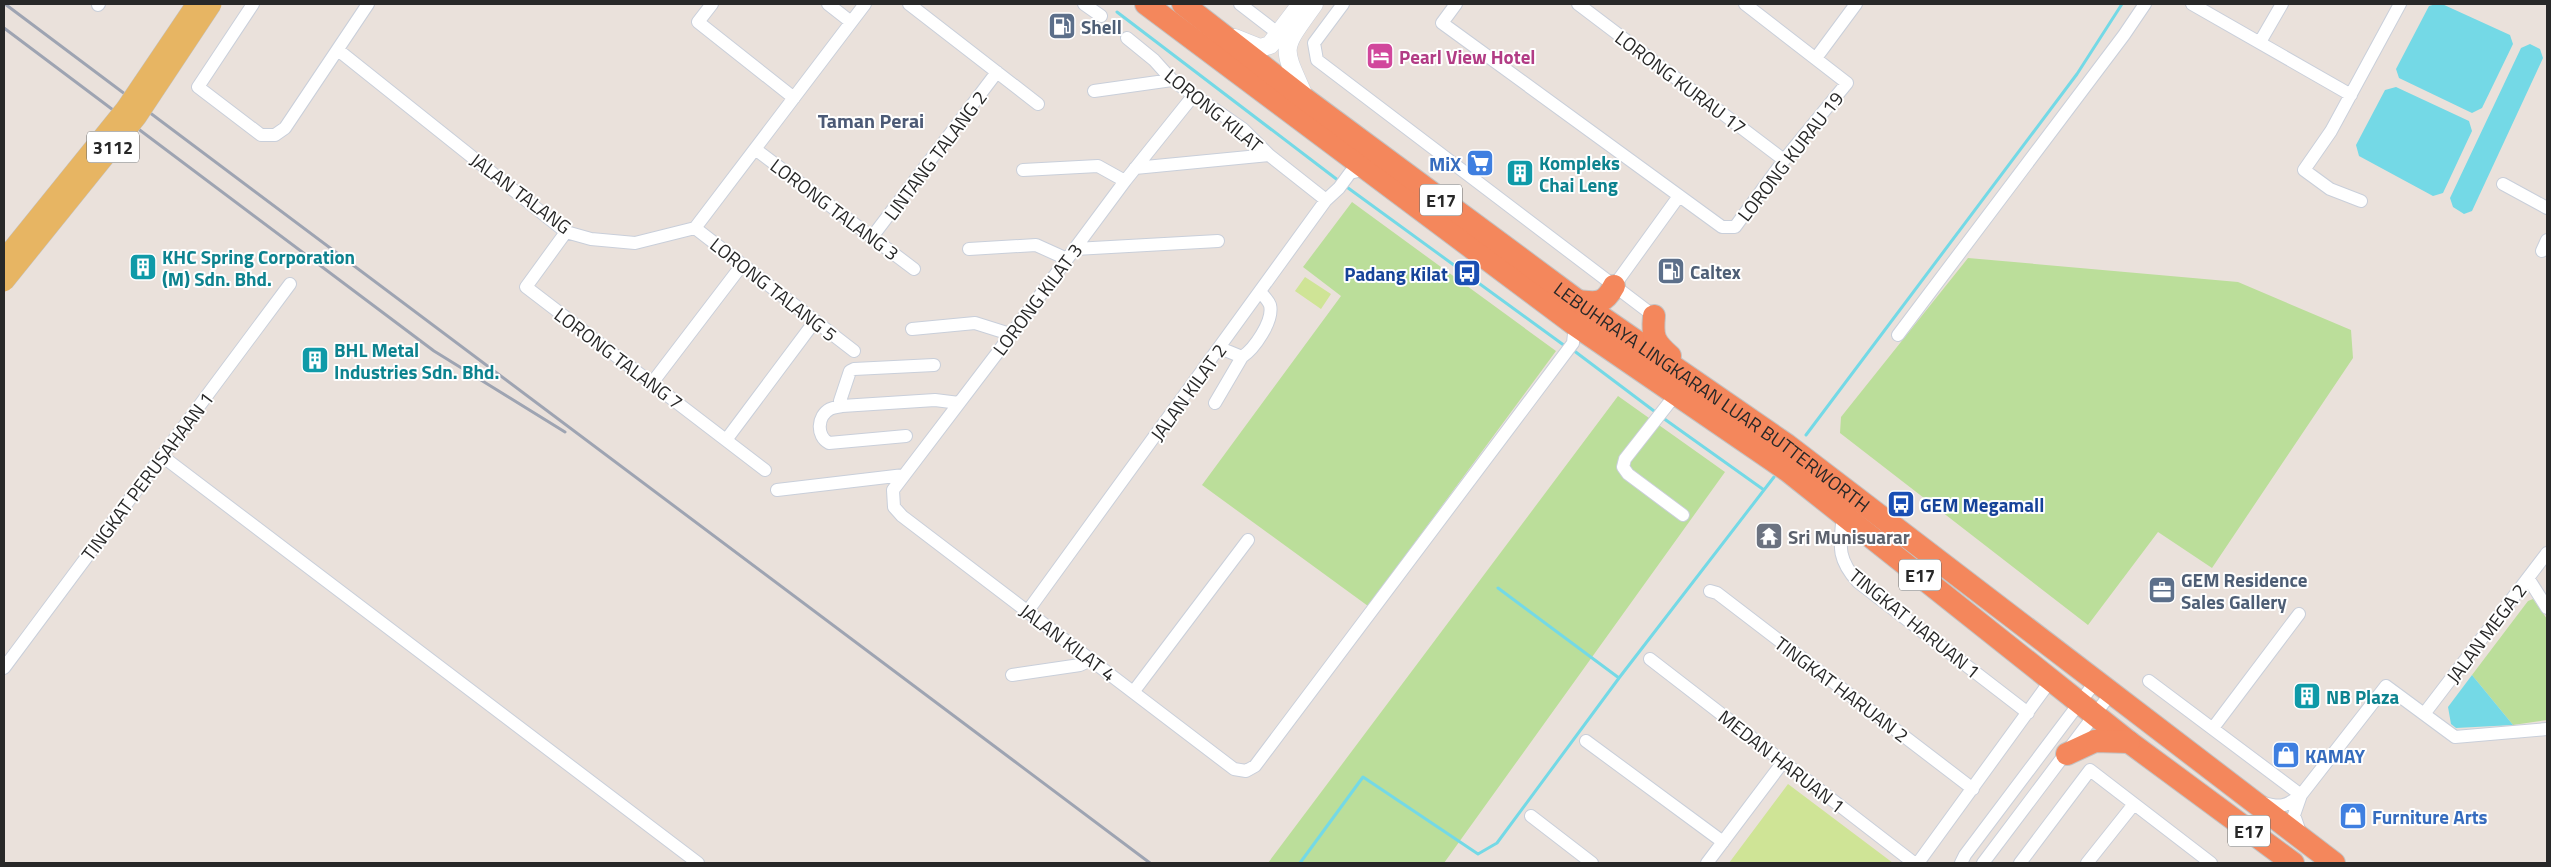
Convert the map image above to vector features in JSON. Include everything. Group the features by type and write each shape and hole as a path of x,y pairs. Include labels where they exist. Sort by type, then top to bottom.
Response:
{"highway":[{"name":"LEBUHRAYA LINGKARAN LUAR BUTTERWORTH","path":"1145,4 1350,173 1570,343 1598,341 1788,471 2129,742 2293,863"},
{"name":"LEBUHRAYA LINGKARAN LUAR BUTTERWORTH","path":"1183,4 1305,99 1578,301 1788,445 2334,863"},
{"path":"1578,301 1602,301 1608,297 1614,286"},
{"path":"1654,316 1652,334 1656,343 1700,384"},
{"path":"2067,754 2095,741 2129,742"}],"main road":[{"name":"3112","path":"4,260 125,109 196,4"},
{"name":"3112","path":"4,282 137,117 212,4"}],"street":[{"path":"253,4 198,87 261,135 275,135 285,128 368,4"},
{"path":"712,4 698,22 794,98"},
{"path":"828,4 851,22"},
{"path":"695,228 865,4"},
{"path":"909,4 1038,104"},
{"path":"1084,4 1101,16"},
{"path":"1240,4 1279,34"},
{"path":"1214,28 1260,48 1270,45 1301,4"},
{"path":"1305,99 1286,50 1288,41 1314,4"},
{"path":"1343,4 1314,43 1317,60 1654,316"},
{"path":"1456,4 1442,23 1680,196 1614,286"},
{"name":"LORONG KURAU 17","path":"1578,4 1784,160"},
{"name":"LORONG KURAU 19","path":"1680,196 1722,227 1734,227 1784,160 1847,83 1745,4"},
{"path":"1816,58 1856,4"},
{"path":"1898,335 2124,35 2145,4"},
{"path":"2192,4 2351,95"},
{"path":"2260,42 2282,4"},
{"path":"2361,201 2330,189 2304,170 2332,131 2400,4"},
{"name":"LORONG KILAT","path":"1127,38 1154,60 1172,80 1243,129 1269,155 1326,200"},
{"name":"JALAN TALANG","path":"338,50 566,232 591,239 635,243 695,228"},
{"name":"LINTANG TALANG 2","path":"872,237 997,72"},
{"path":"1094,91 1172,80"},
{"name":"LORONG KILAT 3","path":"894,507 893,490 1125,181 1193,96"},
{"name":"LORONG TALANG 3","path":"755,149 914,269"},
{"path":"1135,168 1269,155"},
{"path":"1023,170 1098,166 1125,181"},
{"name":"JALAN KILAT 2","path":"1027,612 1326,200 1350,173"},
{"path":"2503,184 2547,208"},
{"name":"LORONG TALANG 5","path":"695,228 854,351"},
{"name":"LORONG TALANG 7","path":"566,232 526,287 765,470"},
{"path":"969,249 1036,245 1071,254 1218,241"},
{"path":"652,383 742,264"},
{"name":"TINGKAT PERUSAHAAN 1","path":"4,668 290,284"},
{"path":"1215,403 1242,357 1250,352 1269,320 1270,306 1260,292"},
{"path":"726,440 815,321"},
{"path":"912,329 975,323 987,325 1010,334"},
{"name":"JALAN KILAT 4","path":"894,507 902,516 1234,769 1246,771 1255,766 1570,343"},
{"path":"1220,348 1242,357"},
{"path":"842,406 840,401 850,371 854,368 934,365"},
{"path":"1676,394 1625,459 1623,467 1628,474 1682,515"},
{"path":"906,436 829,443 824,440 819,432 820,422 830,409 842,406 935,400 959,403"},
{"path":"162,456 698,863"},
{"path":"777,490 904,475"},
{"name":"TINGKAT HARUAN 1","path":"1843,514 1840,552 1846,569 1858,582 2028,713"},
{"path":"1134,691 1248,540"},
{"name":"JALAN MEGA 2","path":"2424,714 2547,553"},
{"path":"2528,578 2547,608"},
{"name":"TINGKAT HARUAN 2","path":"1710,591 1717,593 1973,789"},
{"path":"2213,728 2299,614"},
{"name":"MEDAN HARUAN 1","path":"1650,659 1914,863"},
{"path":"1012,675 1080,665 1091,660"},
{"path":"1918,863 2051,680"},
{"path":"2149,681 2301,795"},
{"path":"2252,799 2280,807 2286,806 2301,795 2386,686 2455,737 2520,733 2547,729"},
{"path":"1952,863 1963,859 2103,687"},
{"path":"1984,863 2067,754 2087,709 2103,687"},
{"path":"1586,741 1723,842"},
{"path":"1707,863 1783,762"},
{"path":"2020,863 2090,770 2211,863"},
{"path":"2301,795 2294,816 2303,839"},
{"path":"2087,863 2134,804"},
{"path":"1531,816 1592,863"}],"green space":[{"path":"1352,202 1556,351 1368,606 1202,485 1341,296 1303,267"},
{"path":"1968,258 2238,282 2351,330 2353,358 2212,568 2158,532 2088,625 1840,433 1841,417"},
{"path":"1305,277 1331,294 1321,309 1295,291"},
{"path":"1618,396 1725,472 1444,863 1268,863"},
{"path":"2533,599 2547,619 2547,720 2513,725 2472,675 2528,601"},
{"path":"1788,784 1893,863 1729,863"}],"water":[{"path":"2442,4 2510,35 2513,44 2482,108 2472,113 2399,78 2396,69 2429,6"},
{"path":"2530,44 2540,49 2543,58 2472,211 2464,214 2453,207 2450,198 2521,48"},
{"path":"2396,87 2469,121 2472,131 2443,193 2433,196 2359,156 2356,145 2385,90"},
{"path":"2472,675 2513,725 2456,728 2451,724 2448,707"}],"waterway":[{"path":"1806,435 2077,74 2122,4"},
{"path":"1117,12 1339,181"},
{"path":"1344,185 1565,346"},
{"path":"1573,350 1658,414"},
{"path":"1663,418 1764,490"},
{"path":"1300,863 1363,777 1478,854 1497,843 1619,678 1774,477"},
{"path":"1498,588 1619,678"}],"railway":[{"path":"5,4 1150,863"},
{"path":"4,28 434,351 565,432"}],"place":[{"name":"Shell","path":"1062,26"},
{"name":"Pearl View Hotel","path":"1380,56"},
{"name":"MiX","path":"1480,163"},
{"name":"Kompleks Chai Leng","path":"1520,173"},
{"name":"KHC Spring Corporation (M) Sdn. Bhd.","path":"143,267"},
{"name":"Caltex","path":"1671,271"},
{"name":"Padang Kilat","path":"1467,273"},
{"name":"BHL Metal Industries Sdn. Bhd.","path":"315,360"},
{"name":"GEM Megamall","path":"1901,504"},
{"name":"Sri Munisuarar","path":"1769,536"},
{"name":"GEM Residence Sales Gallery","path":"2162,590"},
{"name":"NB Plaza","path":"2307,696"},
{"name":"KAMAY","path":"2286,755"},
{"name":"Furniture Arts","path":"2353,816"}],"district":[{"name":"Taman Perai","path":"871,120"}]}
